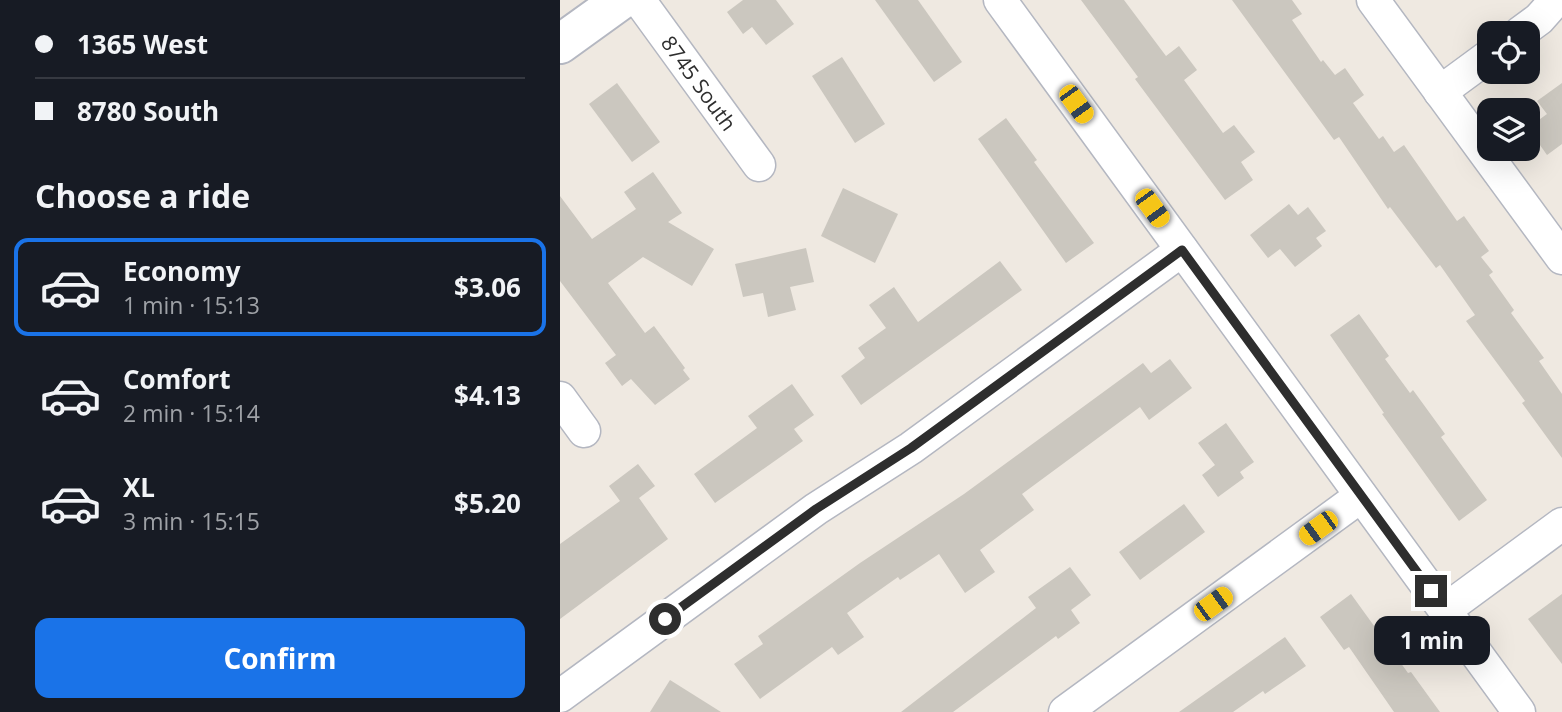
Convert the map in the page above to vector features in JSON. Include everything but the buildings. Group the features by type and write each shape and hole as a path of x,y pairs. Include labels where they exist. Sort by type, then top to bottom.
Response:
{"street":[{"path":"560,44 621,0"},
{"name":"8745 South","path":"639,0 759,165"},
{"path":"1000,0 1519,712"},
{"path":"1373,0 1562,258"},
{"path":"1536,21 1556,0"},
{"path":"1440,92 1477,66"},
{"path":"560,696 816,509 911,448 1182,250"},
{"path":"560,398 584,431"},
{"path":"1065,712 1361,496"},
{"path":"1445,610 1562,524"},
{"path":"560,703 567,712"}],"route":[{"path":"665,619 816,509 862,482 911,448 1182,250 1431,591"}]}
